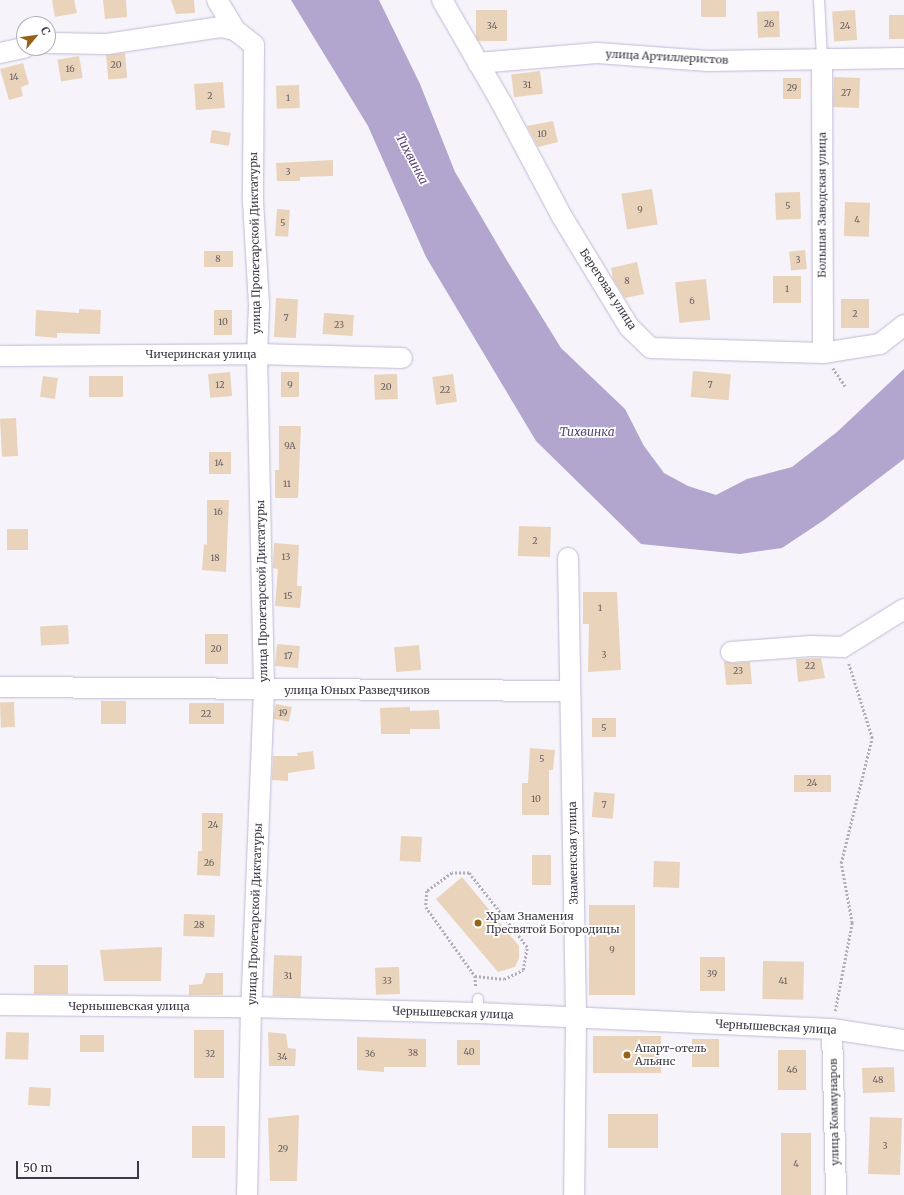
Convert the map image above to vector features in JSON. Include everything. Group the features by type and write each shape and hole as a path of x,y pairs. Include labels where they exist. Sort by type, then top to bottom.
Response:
{"street":[{"name":"улица Пролетарской Диктатуры","path":"217,0 235,30 254,45 253,201 258,305 257,354 264,690 251,1007 247,1195"},
{"name":"Береговая улица","path":"442,0 561,215 629,326 651,348 823,353 880,344 904,325"},
{"path":"56,43 107,44 221,26 235,30"},
{"path":"0,53 16,50"},
{"name":"улица Артиллеристов","path":"478,63 597,52 708,61 822,58 904,58"},
{"name":"Большая Заводская улица","path":"822,58 823,353"},
{"name":"Чичеринская улица","path":"0,356 257,354 402,358"},
{"name":"Знаменская улица","path":"568,558 576,1018 574,1195"},
{"path":"731,652 812,646 843,647 904,609"},
{"name":"улица Юных Разведчиков","path":"0,687 570,691"},
{"name":"Чернышевская улица","path":"0,1005 251,1007 478,1006 576,1018 832,1029 904,1040"},
{"name":"улица Коммунаров","path":"832,1029 836,1195"}],"lane":[{"path":"819,0 822,58"}],"path":[{"path":"832,1029 852,923 841,863 872,738 843,647"},
{"path":"475,976 504,979 523,970 527,947 469,873 452,873 427,891 426,907 475,976 478,1006"}],"water":[{"name":"Тихвинка","path":"291,0 379,0 420,84 455,172 506,259 561,348 625,409 644,446 664,473 688,486 716,495 747,479 792,467 837,432 904,369 904,459 824,520 782,548 740,554 641,544 536,441 426,257 368,126"}],"building":[{"path":"52,0 74,0 77,13 55,16"},
{"path":"103,0 126,0 127,17 105,19"},
{"path":"171,0 194,0 195,13 176,14"},
{"path":"701,0 726,0 726,17 701,17"},
{"path":"476,10 507,10 507,41 476,41"},
{"path":"855,10 857,40 834,42 832,12"},
{"path":"779,11 780,37 758,38 757,12"},
{"path":"889,15 904,15 904,39 889,39"},
{"path":"125,53 127,78 108,80 106,55"},
{"path":"79,56 83,78 61,81 57,60"},
{"path":"23,63 29,84 21,87 23,96 9,100 0,69"},
{"path":"540,71 543,94 514,97 511,75"},
{"path":"834,77 860,78 859,108 833,107"},
{"path":"783,78 801,78 801,99 783,99"},
{"path":"223,82 225,108 196,110 194,84"},
{"path":"299,85 300,108 277,109 276,86"},
{"path":"553,121 558,142 538,147 527,126"},
{"path":"212,130 231,133 229,146 210,143"},
{"path":"333,160 333,176 300,177 300,181 277,181 276,163"},
{"path":"652,189 658,225 627,229 621,194"},
{"path":"800,192 801,219 776,220 775,193"},
{"path":"845,202 870,203 869,237 844,236"},
{"path":"277,209 290,210 288,237 275,236"},
{"path":"805,250 807,269 791,271 789,252"},
{"path":"204,251 233,251 233,267 204,267"},
{"path":"637,262 644,294 625,298 613,279 611,268"},
{"path":"773,276 801,276 801,303 773,303"},
{"path":"706,279 710,320 679,323 675,282"},
{"path":"276,298 298,299 296,338 274,337"},
{"path":"841,299 869,299 869,328 841,328"},
{"path":"79,309 101,310 100,334 57,333 57,338 35,336 36,310 79,313"},
{"path":"214,310 232,310 232,335 214,335"},
{"path":"324,313 354,315 352,336 323,334"},
{"path":"693,371 731,374 729,400 691,397"},
{"path":"230,372 232,396 210,398 208,374"},
{"path":"281,372 299,372 299,397 281,397"},
{"path":"397,374 398,399 375,400 374,375"},
{"path":"453,374 457,402 436,405 432,377"},
{"path":"43,376 58,378 55,399 40,397"},
{"path":"89,376 123,376 123,397 89,397"},
{"path":"16,418 18,456 2,457 0,419"},
{"path":"279,426 301,426 298,498 275,498 275,470 279,470"},
{"path":"209,452 231,452 231,474 209,474"},
{"path":"207,500 229,500 226,572 202,570 204,544 207,545"},
{"path":"519,526 551,527 550,557 518,556"},
{"path":"7,529 28,529 28,550 7,550"},
{"path":"274,543 299,545 297,586 302,586 300,608 275,606 278,569 273,568"},
{"path":"583,592 617,592 621,670 588,672 589,624 583,624"},
{"path":"68,625 69,644 41,645 40,626"},
{"path":"205,634 228,634 228,664 205,664"},
{"path":"277,644 300,646 298,668 275,666"},
{"path":"419,645 421,670 396,672 394,647"},
{"path":"821,658 825,678 798,682 796,659"},
{"path":"724,661 732,663 750,662 752,684 726,685"},
{"path":"101,701 126,701 126,724 101,724"},
{"path":"0,702 14,702 15,727 1,727"},
{"path":"189,703 224,703 224,724 189,724"},
{"path":"276,704 292,707 289,722 273,719"},
{"path":"410,707 410,711 439,710 440,729 410,729 410,734 381,734 380,708"},
{"path":"592,718 616,718 616,737 592,737"},
{"path":"530,748 555,750 553,770 549,770 549,815 522,815 522,783 528,783"},
{"path":"313,751 315,769 288,773 288,781 272,780 273,756 298,756 297,753"},
{"path":"794,775 831,775 831,792 794,792"},
{"path":"594,792 615,794 613,819 592,817"},
{"path":"202,813 223,813 220,876 197,875 198,851 202,851"},
{"path":"401,836 422,837 421,862 400,861"},
{"path":"532,855 551,855 551,885 532,885"},
{"path":"654,861 680,862 679,888 653,887"},
{"name":"Храм Знамения Пресвятой Богородицы","path":"462,877 519,946 519,958 515,967 498,972 436,899"},
{"path":"589,905 635,905 635,995 589,995"},
{"path":"184,914 215,915 214,937 183,936"},
{"path":"162,947 161,981 104,981 100,950"},
{"path":"274,955 302,956 301,997 273,996"},
{"path":"700,957 725,957 725,991 700,991"},
{"path":"763,961 804,962 803,1000 762,999"},
{"path":"34,965 68,965 68,994 34,994"},
{"path":"399,967 400,994 376,995 375,968"},
{"path":"206,973 223,973 223,995 189,995 189,985 202,984"},
{"path":"194,1030 224,1030 224,1078 194,1078"},
{"path":"6,1032 29,1033 28,1060 5,1059"},
{"path":"268,1032 286,1034 288,1048 296,1049 295,1066 269,1066"},
{"path":"80,1035 104,1035 104,1052 80,1052"},
{"name":"Апарт-отель Альянс","path":"593,1036 661,1036 661,1073 593,1073"},
{"path":"357,1037 426,1039 426,1067 384,1067 384,1072 357,1070"},
{"path":"692,1039 719,1039 719,1067 692,1067"},
{"path":"457,1040 480,1040 480,1065 457,1065"},
{"path":"778,1050 806,1050 806,1090 778,1090"},
{"path":"894,1067 895,1092 863,1093 862,1068"},
{"path":"29,1087 51,1088 50,1106 28,1105"},
{"path":"608,1114 658,1114 658,1148 608,1148"},
{"path":"299,1115 297,1181 270,1181 268,1118"},
{"path":"870,1117 902,1118 900,1175 868,1174"},
{"path":"192,1126 225,1126 225,1158 192,1158"},
{"path":"781,1133 811,1133 811,1195 781,1195"}],"place":[{"name":"Храм Знамения Пресвятой Богородицы","path":"478,923"},
{"name":"Апарт-отель Альянс","path":"627,1055"}]}
